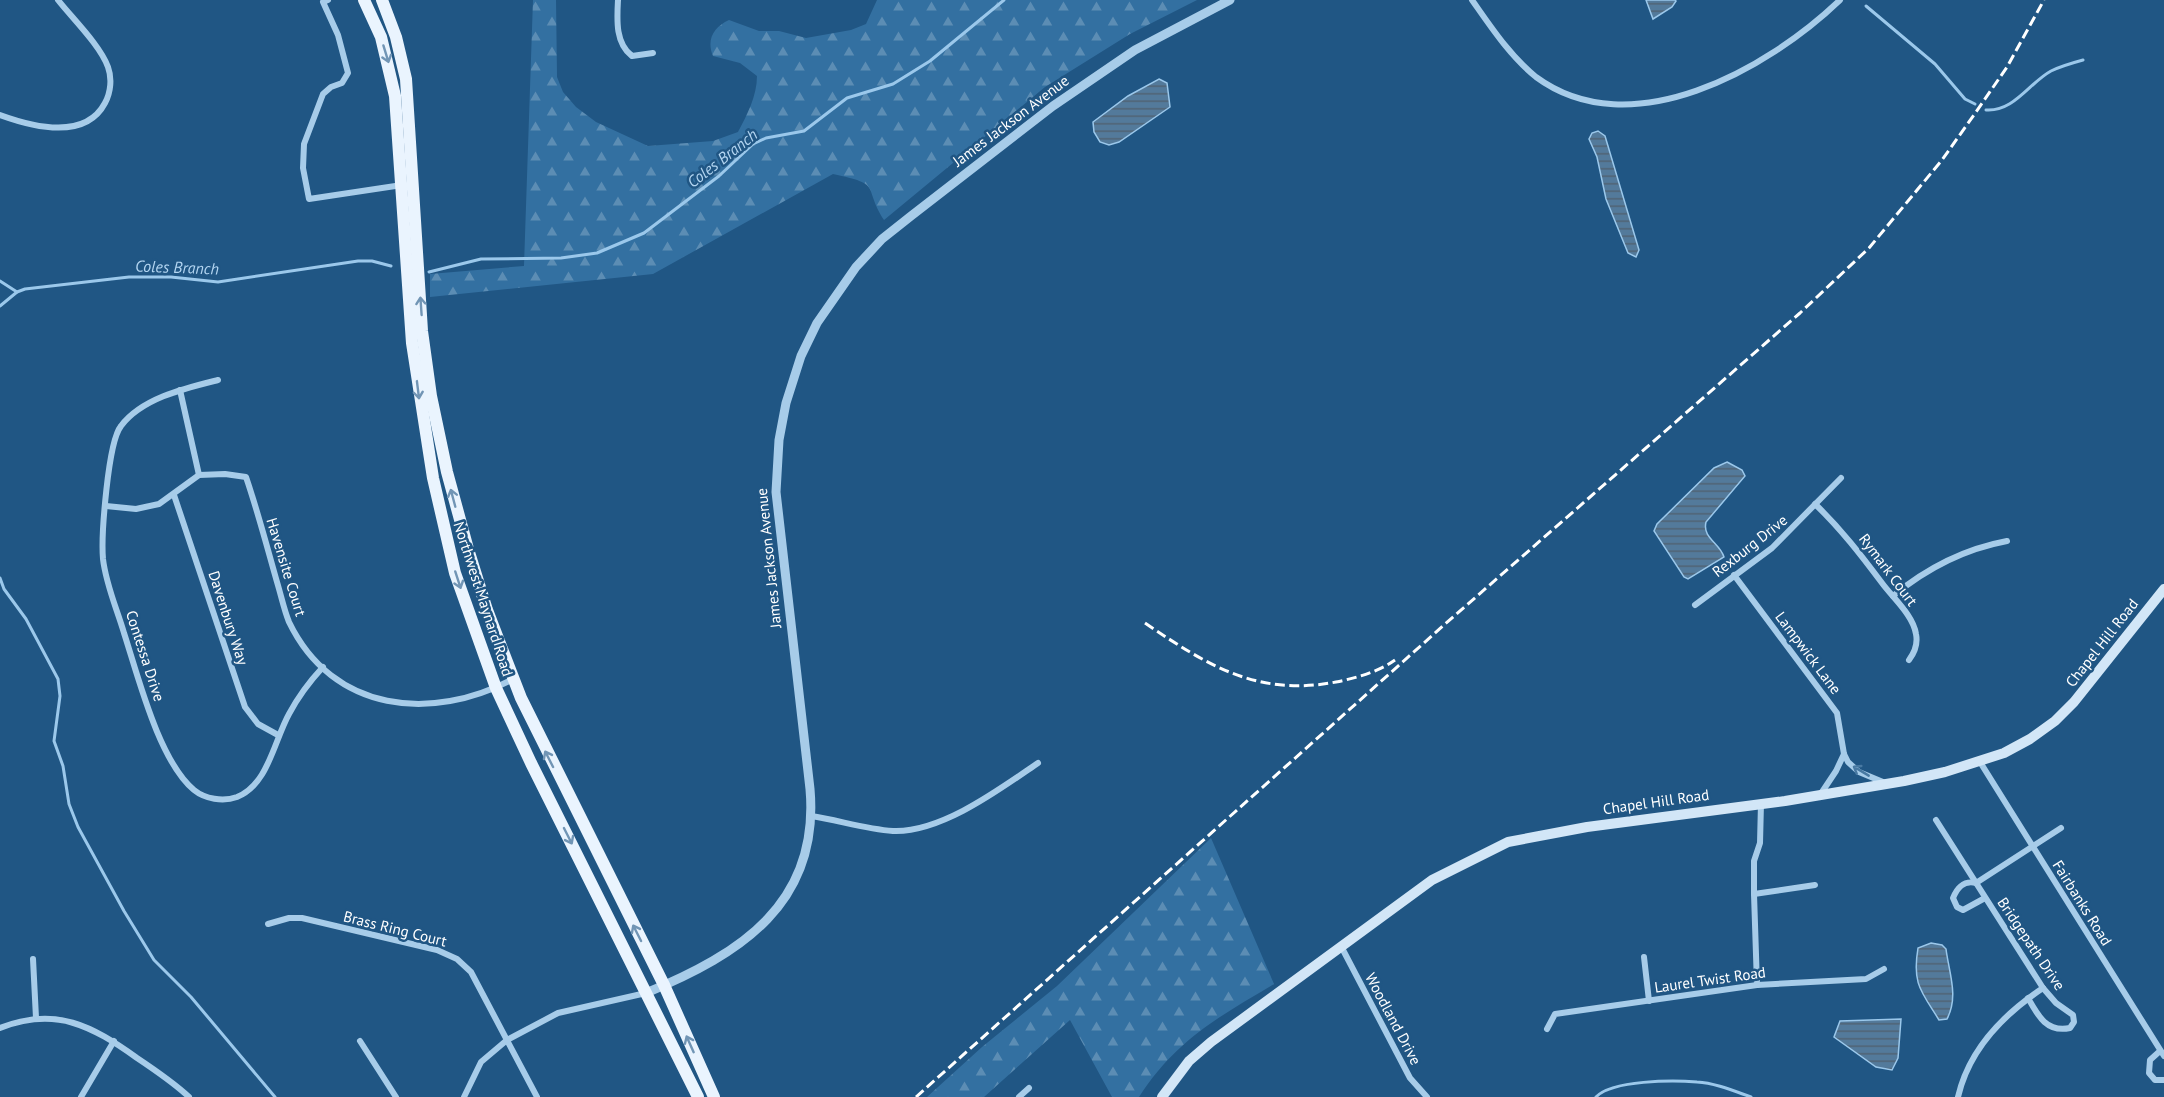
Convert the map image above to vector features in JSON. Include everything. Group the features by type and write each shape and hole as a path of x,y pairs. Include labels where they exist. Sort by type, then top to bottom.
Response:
{"main road":[{"name":"Northwest Maynard Road","path":"364,0 390,67 398,117 412,343 424,434 455,573 496,688 531,763 698,1097"},
{"name":"Northwest Maynard Road","path":"382,0 396,37 406,79 422,331 438,434 468,549 513,679 544,748 664,985 714,1097"},
{"name":"Chapel Hill Road","path":"1162,1097 1189,1061 1211,1042 1432,880 1508,842 1587,827 1820,795 1944,772 1980,762 2030,739 2055,721 2081,693 2164,589"}],"street":[{"path":"0,115 65,129 87,122 104,105 110,88 108,66 58,0"},
{"path":"328,0 323,2 338,35 348,73 342,83 331,87 323,94 304,144 302,156 309,200 402,185"},
{"path":"618,0 619,35 627,52 632,56 653,53"},
{"name":"James Jackson Avenue","path":"646,993 722,956 768,921 796,880 807,850 811,816 776,492 779,441 786,403 801,356 817,322 856,267 882,239 911,216 1053,106 1135,50 1230,0"},
{"path":"1472,0 1507,48 1538,78 1579,98 1624,105 1649,104 1673,98 1725,78 1778,49 1840,0"},
{"name":"Contessa Drive","path":"218,380 180,390 140,410 127,418 116,432 112,444 103,542 106,576 155,726 181,774 202,795 216,799 236,798 258,781 278,735 297,700 323,667"},
{"path":"106,506 148,507 174,495 199,475 180,390"},
{"name":"Havensite Court","path":"199,475 216,473 246,477 289,620 298,637 323,667 363,694 398,704 430,705 453,702 496,688 513,679"},
{"name":"Rexburg Drive","path":"1695,605 1772,548 1841,478"},
{"name":"Davenbury Way","path":"174,495 245,707 253,720 278,735"},
{"name":"Rymark Court","path":"1815,504 1848,537 1893,596 1916,632 1916,651 1909,660"},
{"path":"1893,596 1938,564 1966,552 2007,541"},
{"name":"Lampwick Lane","path":"1734,575 1838,713 1844,754"},
{"path":"1820,795 1844,754 1859,772 1884,783"},
{"name":"Fairbanks Road","path":"1980,762 2162,1054"},
{"path":"811,816 870,828 913,830 947,818 1010,783 1038,763"},
{"path":"1757,985 1754,861 1761,843 1761,803"},
{"name":"Bridgepath Drive","path":"1936,820 2043,988 2056,1003 2068,1008 2073,1015 2074,1022 2070,1028 2061,1030 2049,1028 2041,1020 2028,998"},
{"path":"1985,898 1969,908 1957,907 1953,898 1957,889 1966,882 1976,883 2061,828"},
{"path":"1754,894 1815,885"},
{"name":"Brass Ring Court","path":"268,924 289,918 302,918 450,955 471,972 537,1097"},
{"name":"Woodland Drive","path":"1342,948 1410,1078 1428,1097"},
{"path":"1644,957 1649,1001"},
{"path":"33,959 36,1018"},
{"name":"Laurel Twist Road","path":"1547,1029 1555,1014 1757,985 1866,979 1884,969"},
{"path":"1958,1097 1969,1065 1982,1043 2000,1022 2043,988"},
{"path":"464,1097 481,1062 507,1040 558,1013 646,993"},
{"path":"0,1028 36,1018 78,1023 114,1041 189,1097"},
{"path":"81,1097 114,1041"},
{"path":"360,1041 396,1097"},
{"path":"2162,1054 2150,1060 2148,1073 2155,1080 2164,1080"},
{"path":"1019,1097 1029,1088"}],"green space":[{"path":"533,0 556,0 557,77 563,92 576,107 596,122 648,146 713,141 738,132 753,98 757,76 740,63 713,56 710,44 713,34 719,26 729,20 759,31 779,31 806,38 851,30 866,24 877,0 1197,0 1130,34 1045,87 884,220 866,184 833,174 653,274 430,297 430,274 524,266"},
{"path":"1211,838 1274,984 1216,1019 1183,1045 1167,1060 1139,1097 1112,1097 1070,1020 984,1097 927,1097 982,1047 1057,986"}],"shaded area":[{"path":"1646,0 1676,1 1672,7 1653,19"},
{"path":"1159,79 1167,83 1170,107 1119,142 1109,145 1100,142 1094,132 1093,122 1128,96"},
{"path":"1598,131 1605,136 1639,250 1636,257 1628,253 1606,199 1597,157 1589,139 1592,133"},
{"path":"1727,462 1742,470 1745,476 1706,522 1705,528 1724,557 1688,579 1684,577 1654,531 1657,524 1714,468"},
{"path":"1931,943 1942,945 1946,949 1953,993 1951,1010 1947,1019 1939,1020 1923,994 1917,979 1918,948"},
{"path":"1901,1019 1898,1058 1892,1070 1876,1067 1834,1037 1840,1021"}],"waterway":[{"name":"Coles Branch","path":"429,272 481,259 561,258 597,253 644,233 719,176 753,144 766,138 804,131 847,98 893,84 930,61 1004,0"},
{"path":"1866,6 1935,64 1965,99 1975,104"},
{"path":"1986,110 1996,109 2013,102 2051,71 2083,60"},
{"name":"Coles Branch","path":"0,306 17,292 25,289 129,277 171,277 218,282 358,261 372,261 391,266"},
{"name":"Coles Branch","path":"0,281 17,292"},
{"path":"0,578 4,589 26,619 58,679 60,696 54,741 63,766 69,804 78,827 154,960 191,997 275,1097"},
{"path":"1596,1097 1604,1091 1629,1084 1673,1081 1711,1084 1751,1097"}],"railway":[{"path":"916,1097 1444,625 1800,313 1869,248 1942,160 1976,112 2007,67 2044,0"},
{"path":"1145,623 1190,652 1234,674 1282,685 1336,682 1374,671 1395,660"}]}
